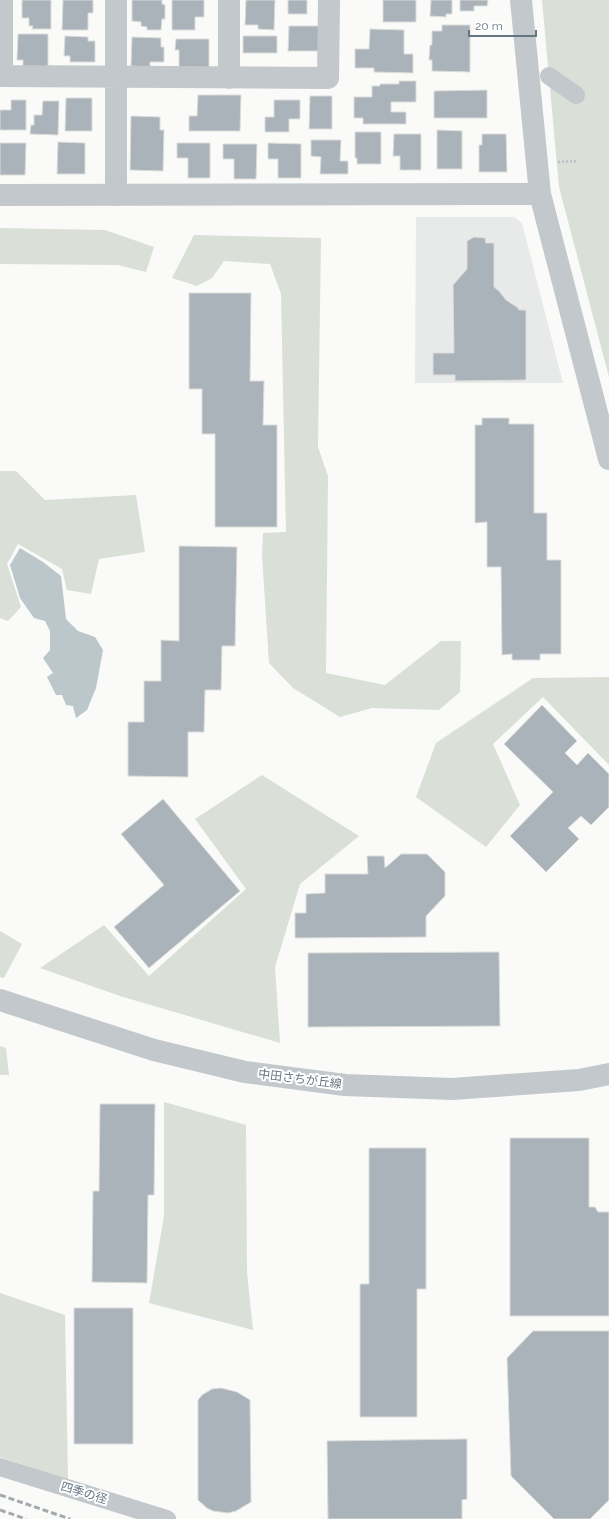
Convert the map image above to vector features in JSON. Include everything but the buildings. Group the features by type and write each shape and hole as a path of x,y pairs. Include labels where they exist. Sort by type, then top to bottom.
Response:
{"street":[{"path":"2,0 1,76 229,78 328,78 329,0"},
{"path":"116,0 116,195"},
{"path":"229,0 229,78"},
{"path":"521,0 540,194 609,459"},
{"path":"549,76 576,95"},
{"path":"0,195 540,194"},
{"name":"中田さちが丘線","path":"0,1000 162,1052 245,1072 345,1085 452,1089 579,1080 609,1074"},
{"name":"四季の径","path":"0,1467 167,1519"}],"path":[{"path":"556,162 577,161"}],"shaded area":[{"path":"542,0 609,0 609,377 559,187"},
{"path":"416,217 514,217 522,223 563,383 415,383"},
{"path":"0,228 105,230 154,247 146,272 118,265 0,264"},
{"path":"194,235 321,238 318,447 328,476 326,673 385,685 441,641 461,641 460,692 439,710 372,708 340,717 293,688 269,663 262,555 263,533 286,532 281,294 270,264 224,261 212,278 197,286 172,278"},
{"path":"0,471 16,471 45,500 136,495 145,552 99,559 91,594 67,590 62,569 18,544 7,564 21,607 8,621 0,618"},
{"path":"20,548 43,562 61,576 66,619 78,631 95,637 103,650 96,688 87,710 76,718 73,706 66,705 62,695 56,695 47,677 53,673 43,658 50,650 50,631 45,621 34,618 20,598 10,565"},
{"path":"609,677 609,765 543,697 493,744 520,805 486,847 416,797 436,743 533,678"},
{"path":"262,775 359,836 300,884 275,967 280,1043 120,996 40,968 104,925 149,976 246,889 195,819"},
{"path":"0,931 22,944 4,978 0,977"},
{"path":"0,1046 6,1048 9,1075 0,1075"},
{"path":"164,1102 246,1125 247,1272 253,1330 149,1303 164,1216"},
{"path":"0,1293 65,1315 68,1480 0,1457"}],"railway":[{"path":"0,1495 70,1519"},
{"path":"0,1510 26,1519"}]}
